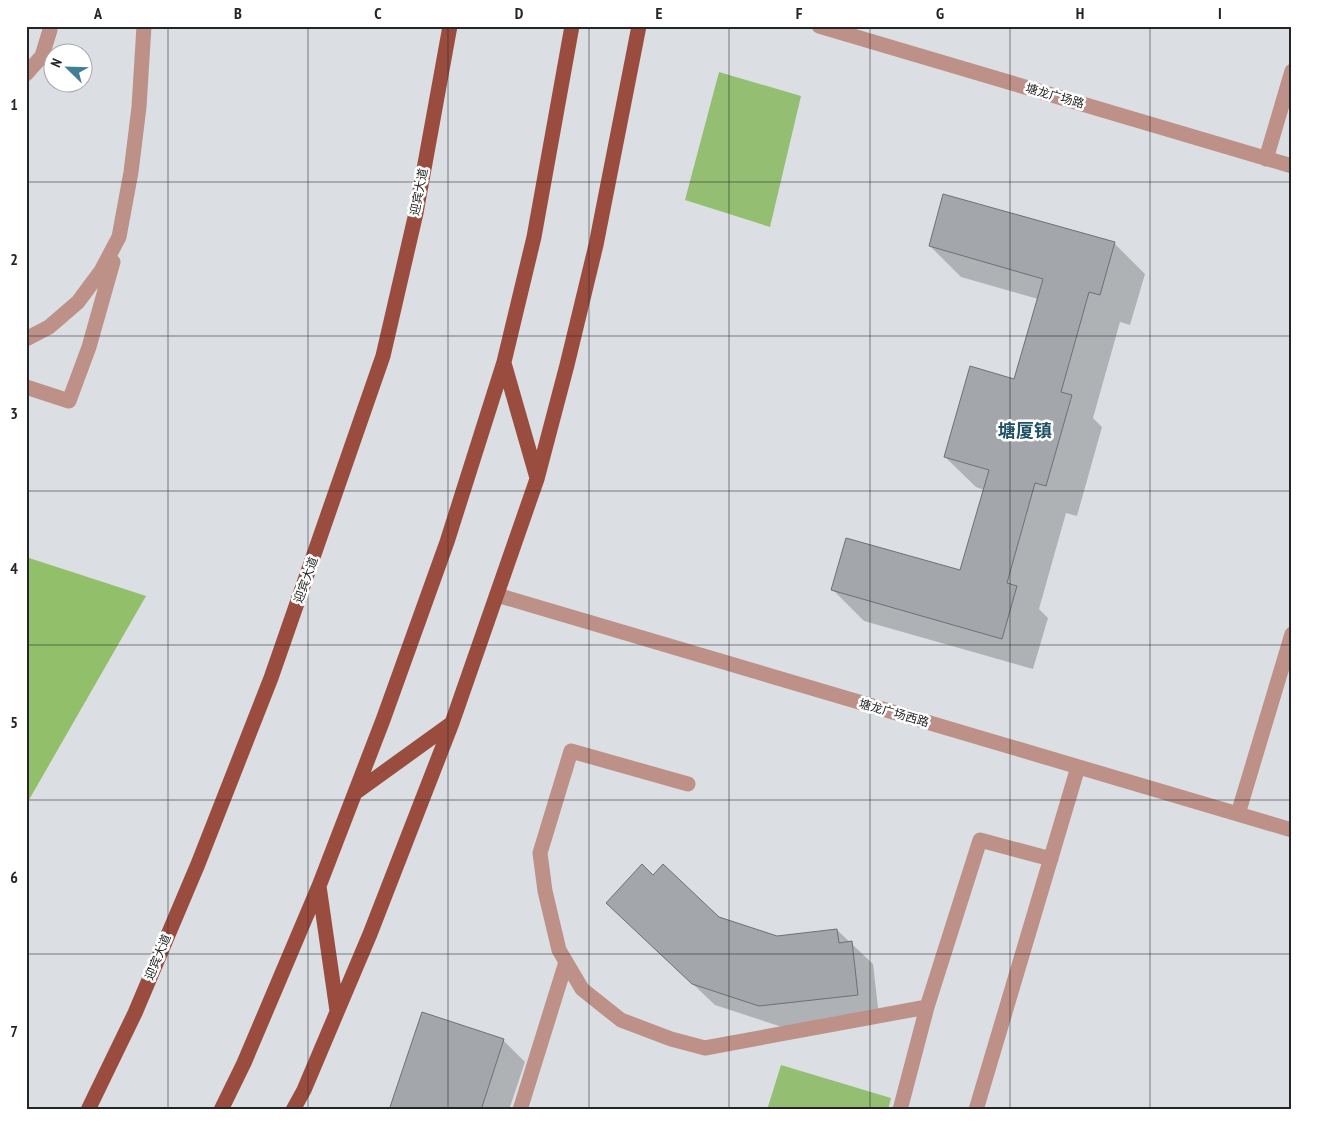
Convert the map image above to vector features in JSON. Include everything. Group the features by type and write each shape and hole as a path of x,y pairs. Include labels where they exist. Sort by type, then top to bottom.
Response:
{"main road":[{"name":"迎宾大道","path":"88,1110 135,1013 205,845 274,669 383,356 416,213 450,26"},
{"path":"221,1110 244,1063 319,886 383,720 447,542 504,362 534,237 572,26"},
{"path":"294,1110 370,934 452,723 537,479 596,245 639,26"},
{"path":"504,362 537,479"},
{"path":"355,793 452,723"},
{"path":"319,886 337,1013"}],"street":[{"path":"26,74 42,56 50,26"},
{"path":"26,387 69,401 89,347 119,237 131,172 139,107 144,26"},
{"name":"塘龙广场路","path":"819,26 1292,166"},
{"path":"1266,159 1292,71"},
{"path":"26,339 49,327 78,302 102,271 119,237"},
{"name":"塘龙广场西路","path":"497,595 1292,830"},
{"path":"1238,814 1292,634"},
{"path":"688,784 571,751 540,853 545,890 559,950 582,988 621,1020 671,1039 704,1048 927,1007"},
{"path":"976,1110 1078,767"},
{"path":"900,1110 927,1007 980,840 1051,859"},
{"path":"520,1110 566,962"}],"green space":[{"path":"719,72 801,96 770,227 685,200"},
{"path":"26,557 146,596 26,805"},
{"path":"781,1065 891,1098 888,1110 767,1110"}],"building":[{"path":"943,194 1115,242 1100,295 1089,292 1061,392 1072,395 1046,486 1035,483 1007,583 1017,586 1002,639 831,590 846,538 960,570 989,470 944,457 970,366 1014,379 1043,279 929,246"},
{"path":"642,864 653,875 663,864 719,917 777,936 837,929 839,943 852,941 858,995 759,1006 692,984 606,903"},
{"path":"422,1012 504,1039 481,1110 389,1110"}],"district":[{"name":"塘厦镇","path":"1025,431"}]}
